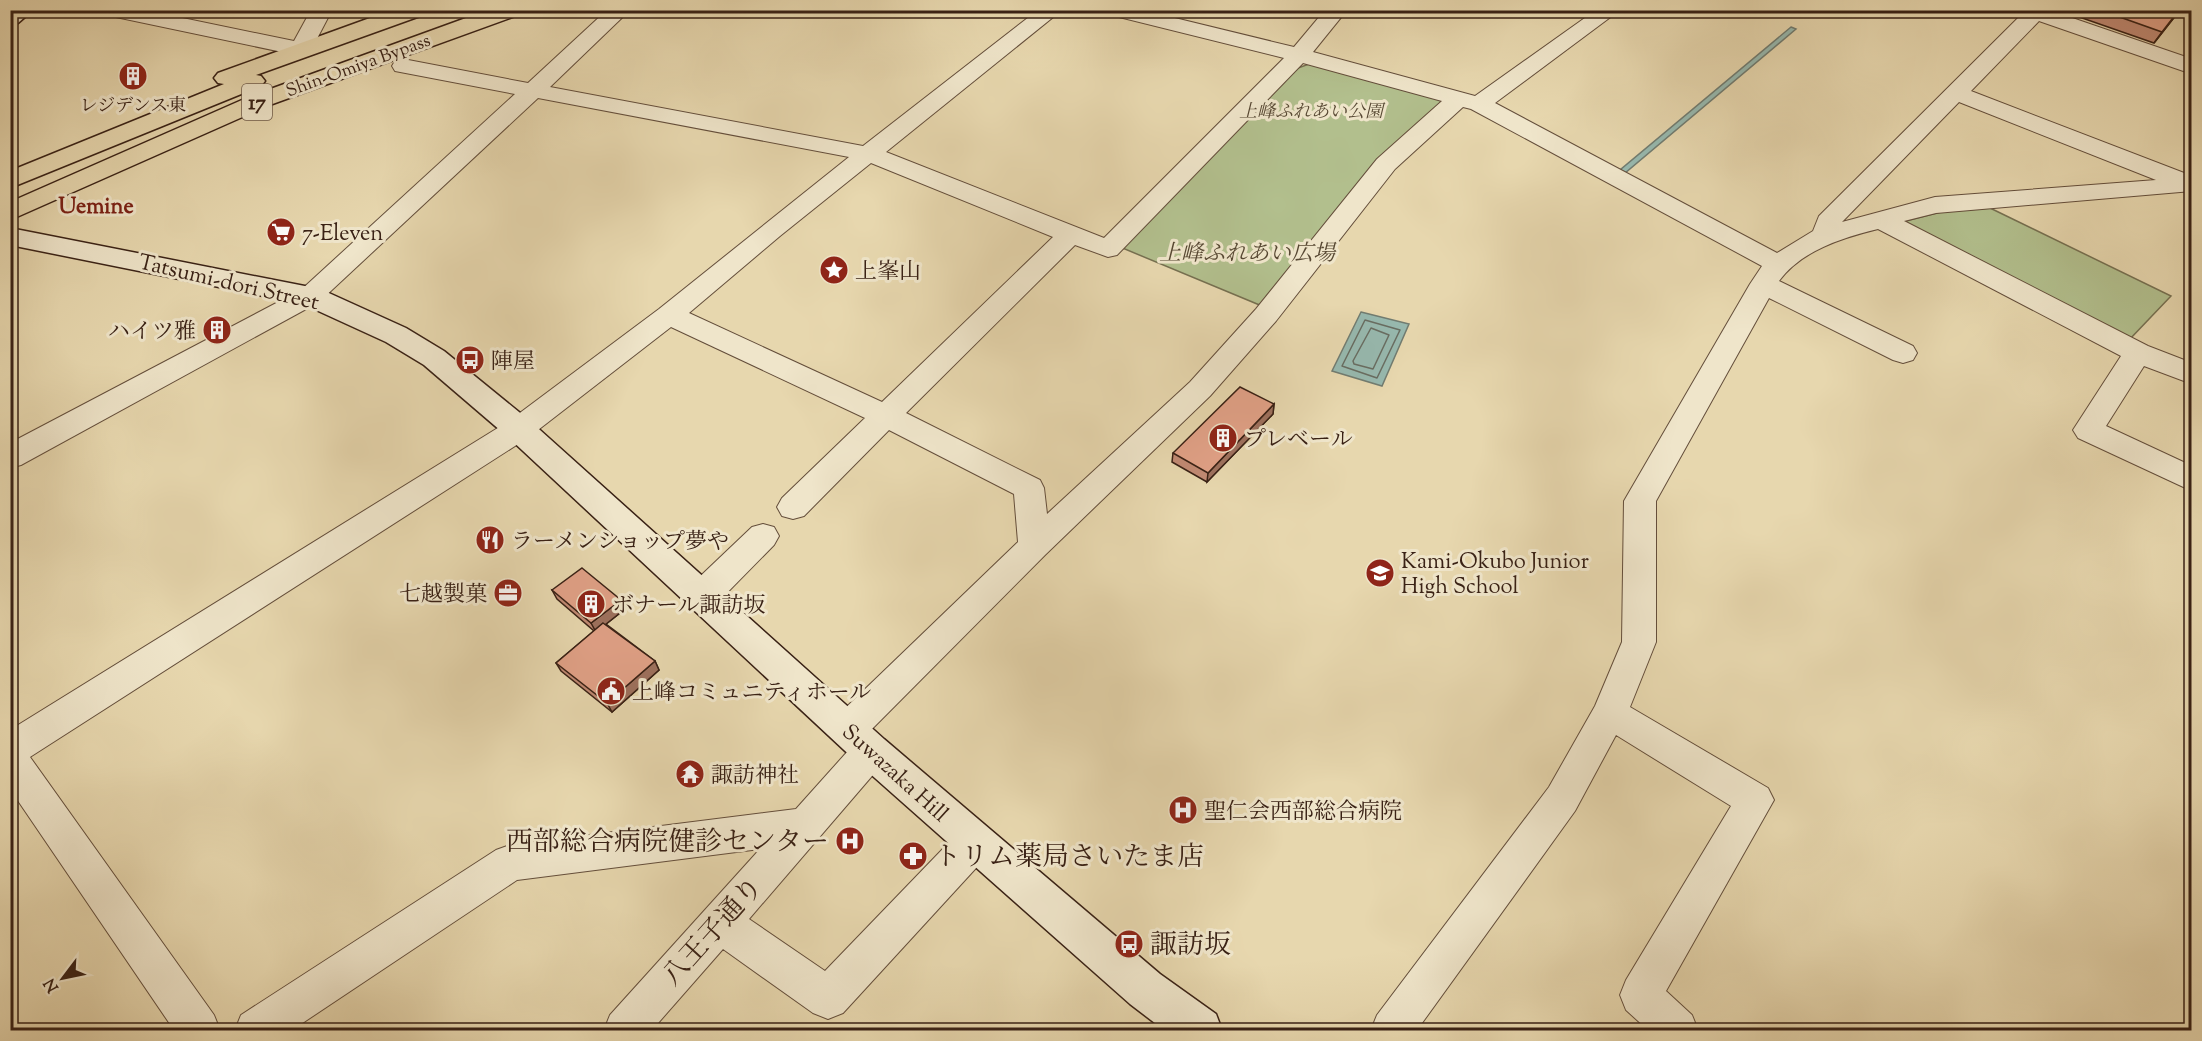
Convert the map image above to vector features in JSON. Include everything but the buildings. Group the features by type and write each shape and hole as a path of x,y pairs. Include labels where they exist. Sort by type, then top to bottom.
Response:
{"highway":[{"name":"Shin-Omiya Bypass","path":"10,166 168,100 301,49 415,10"},
{"path":"10,180 232,89 444,10"},
{"path":"10,198 248,99 482,10"},
{"name":"Shin-Omiya Bypass","path":"10,212 259,101 510,10"}],"main road":[{"path":"10,18 22,10"},
{"name":"Tatsumi-dori Street","path":"10,237 310,296 387,330 434,358 519,429"},
{"name":"Suwazaka Hill","path":"519,429 975,842 1145,989 1200,1030"}],"street":[{"path":"111,10 301,49 322,10"},
{"path":"10,457 310,296 620,10"},
{"path":"10,750 519,429 669,315 868,154 1052,10"},
{"path":"1114,10 1470,100 1903,353"},
{"path":"403,66 868,154 1108,249 1299,55 1337,10"},
{"name":"八王子通り","path":"624,1030 808,825 860,740 1034,546 1200,389 1266,315 1386,164 1470,100 1610,10"},
{"path":"1824,235 1828,222 2037,12 2192,67"},
{"path":"1956,93 2191,184"},
{"path":"1392,1030 1562,799 1610,713 1639,642 1640,501 1771,274 1824,235 1935,205 2191,184"},
{"path":"1879,219 2138,353 2192,374"},
{"path":"793,507 1070,235"},
{"path":"669,315 886,416 1029,488 1034,546"},
{"path":"2138,353 2088,430 2192,480"},
{"path":"703,595 763,536"},
{"path":"1610,713 1755,800 1641,995 1677,1030"},
{"path":"10,758 199,1030"},
{"path":"256,1030 510,863 808,825"},
{"path":"719,922 828,998 975,842"}],"green space":[{"path":"1309,64 1438,97 1442,104 1262,306 1120,247 1287,72"},
{"path":"1990,208 2171,296 2128,341 1905,226 1906,221 1941,212"}],"water":[{"path":"1791,27 1796,29 1625,173 1620,170"},
{"path":"1361,312 1409,324 1382,386 1332,371"}],"place":[{"name":"レジデンス東","path":"133,76"},
{"name":"7-Eleven","path":"281,232"},
{"name":"上峯山","path":"834,270"},
{"name":"ハイツ雅","path":"217,330"},
{"name":"陣屋","path":"470,360"},
{"name":"プレベール","path":"1223,438"},
{"name":"ラーメンショップ夢や","path":"490,540"},
{"name":"Kami-Okubo Junior High School","path":"1380,573"},
{"name":"七越製菓","path":"508,593"},
{"name":"ボナール諏訪坂","path":"591,604"},
{"name":"上峰コミュニティホール","path":"611,691"},
{"name":"諏訪神社","path":"690,774"},
{"name":"聖仁会西部総合病院","path":"1183,810"},
{"name":"西部総合病院健診センター","path":"850,841"},
{"name":"トリム薬局さいたま店","path":"913,856"},
{"name":"諏訪坂","path":"1129,944"}],"district":[{"name":"Uemine","path":"96,205"}],"park label":[{"name":"上峰ふれあい公園","path":"1311,111"},
{"name":"上峰ふれあい広場","path":"1247,252"}]}
